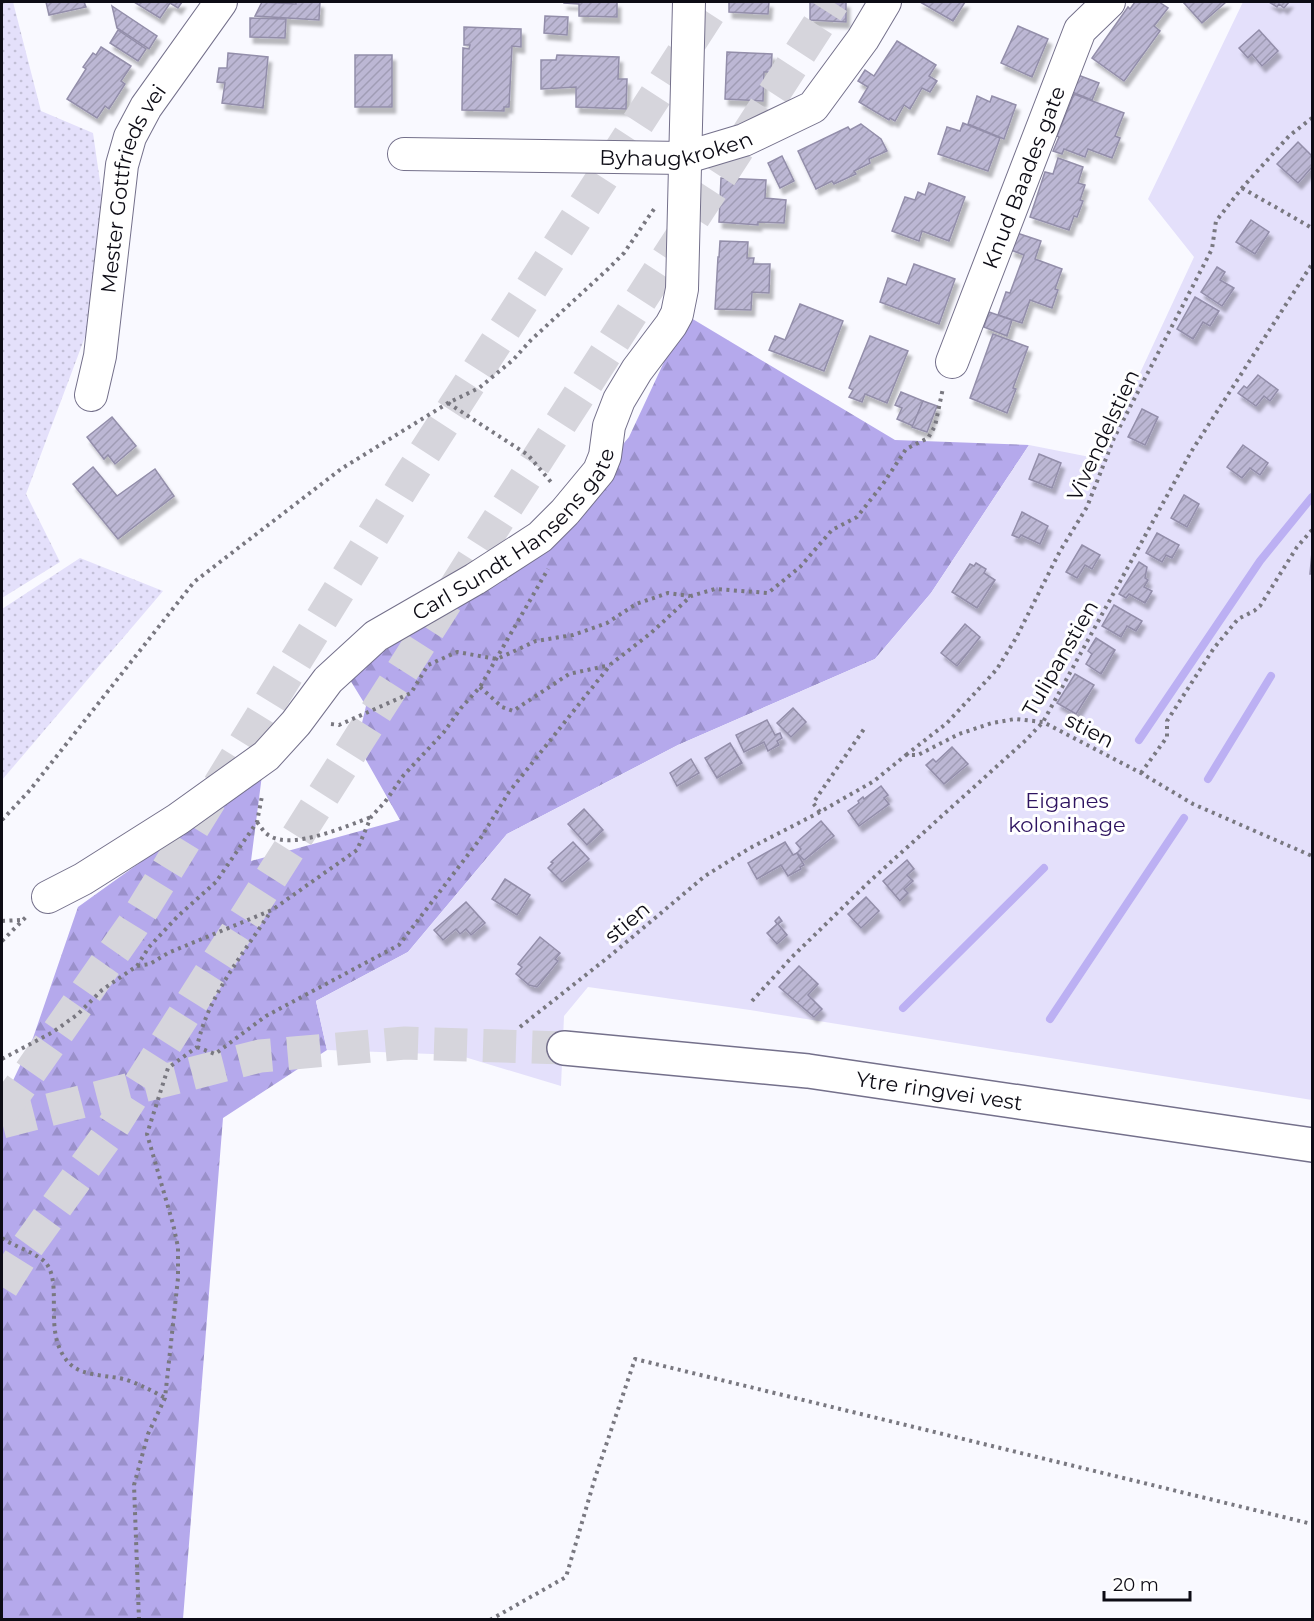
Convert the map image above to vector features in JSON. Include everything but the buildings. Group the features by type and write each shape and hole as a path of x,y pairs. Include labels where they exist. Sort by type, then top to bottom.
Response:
{"main road":[{"name":"Ytre ringvei vest","path":"564,1048 808,1071 1312,1145"}],"street":[{"name":"Mester Gottfrieds vei","path":"91,395 101,346 122,165 130,137 146,107 221,2"},
{"name":"Carl Sundt Hansens gate","path":"48,897 83,879 178,819 266,756 296,723 328,680 376,636 510,558 540,537 565,512 599,471 605,456 609,426 619,400 637,370 671,326 682,289 689,2"},
{"name":"Byhaugkroken","path":"404,154 684,164 744,140 813,107 863,39 885,2"},
{"name":"Knud Baades gate","path":"952,362 1080,30 1109,2"}],"path":[{"name":"Vivendelstien","path":"906,755 947,723 997,669 1016,638 1060,551 1087,507 1114,438 1212,249 1216,222 1289,136 1312,118"},
{"path":"2,820 30,790 194,582 341,469 448,403 479,388 513,360 624,252 684,164"},
{"path":"1242,189 1312,228"},
{"name":"Tulipanstien","path":"752,1001 816,932 1026,740 1042,722 1191,452 1312,264"},
{"path":"296,723 339,725 411,693 428,665 457,652 497,659 536,641 573,635 607,623 636,604 668,593 691,596 716,589 768,593 800,567 832,530 857,517 883,484 906,449 928,438 935,426 941,395 952,362"},
{"path":"448,403 528,455 561,495 565,512"},
{"path":"1141,773 1167,737 1167,721 1214,648 1238,619 1260,606 1297,547 1312,530"},
{"path":"137,966 150,964 168,953 272,910 357,850 371,817 386,802 403,776 444,732 460,708 480,687 549,566"},
{"path":"197,1047 215,1054 266,1016 399,945 480,838 509,792 611,664 651,633 691,596"},
{"path":"480,687 502,707 513,711 569,674 611,664"},
{"name":"stien","path":"520,1027 705,876 750,848 874,782 906,755 918,755 959,734 992,723 1015,719 1042,722 1141,773 1192,804 1312,856"},
{"path":"820,812 813,804 864,729"},
{"path":"2,1059 53,1032 78,1014 102,990 137,966 149,946 216,882 257,822 262,794 276,776 276,769 266,756"},
{"path":"257,822 270,837 302,840 371,817"},
{"path":"139,1620 134,1485 148,1434 165,1398 178,1278 178,1247 147,1134 168,1068 197,1047 201,1027 214,1001 272,910"},
{"path":"2,921 22,920"},
{"path":"2,1238 45,1262 51,1274 56,1336 60,1348 71,1365 84,1371 135,1383 165,1398"},
{"path":"490,1620 566,1577 595,1478 635,1359 1312,1524"}],"green space":[{"path":"2,2 13,2 41,111 93,133 112,265 26,494 60,562 2,598"},
{"name":"Eiganes kolonihage","path":"1243,2 1312,2 1312,1100 750,1010 588,987 564,1016 561,1086 458,1055 327,1050 316,1001 408,952 507,834 678,745 875,659 931,593 1029,445 1100,459 1194,257 1148,199"},
{"path":"686,315 895,440 1029,445 931,593 875,659 678,745 507,834 408,952 316,1001 327,1050 223,1118 183,1619 2,1619 2,1104 33,1038 78,907 262,775 251,861 400,820 357,744 366,706 347,675 530,556 629,437"},
{"path":"80,558 163,591 2,780 2,609"}],"waterway":[{"path":"1139,740 1260,561 1312,497"},
{"path":"1208,779 1271,676"},
{"path":"1050,1019 1184,818"},
{"path":"903,1008 1044,868"}],"tunnel":[{"path":"2,1112 133,925 407,480 716,2"},
{"path":"2,1287 27,1247 107,1136 491,531 833,2"},
{"path":"2,1122 260,1056 405,1043 564,1048"}]}
